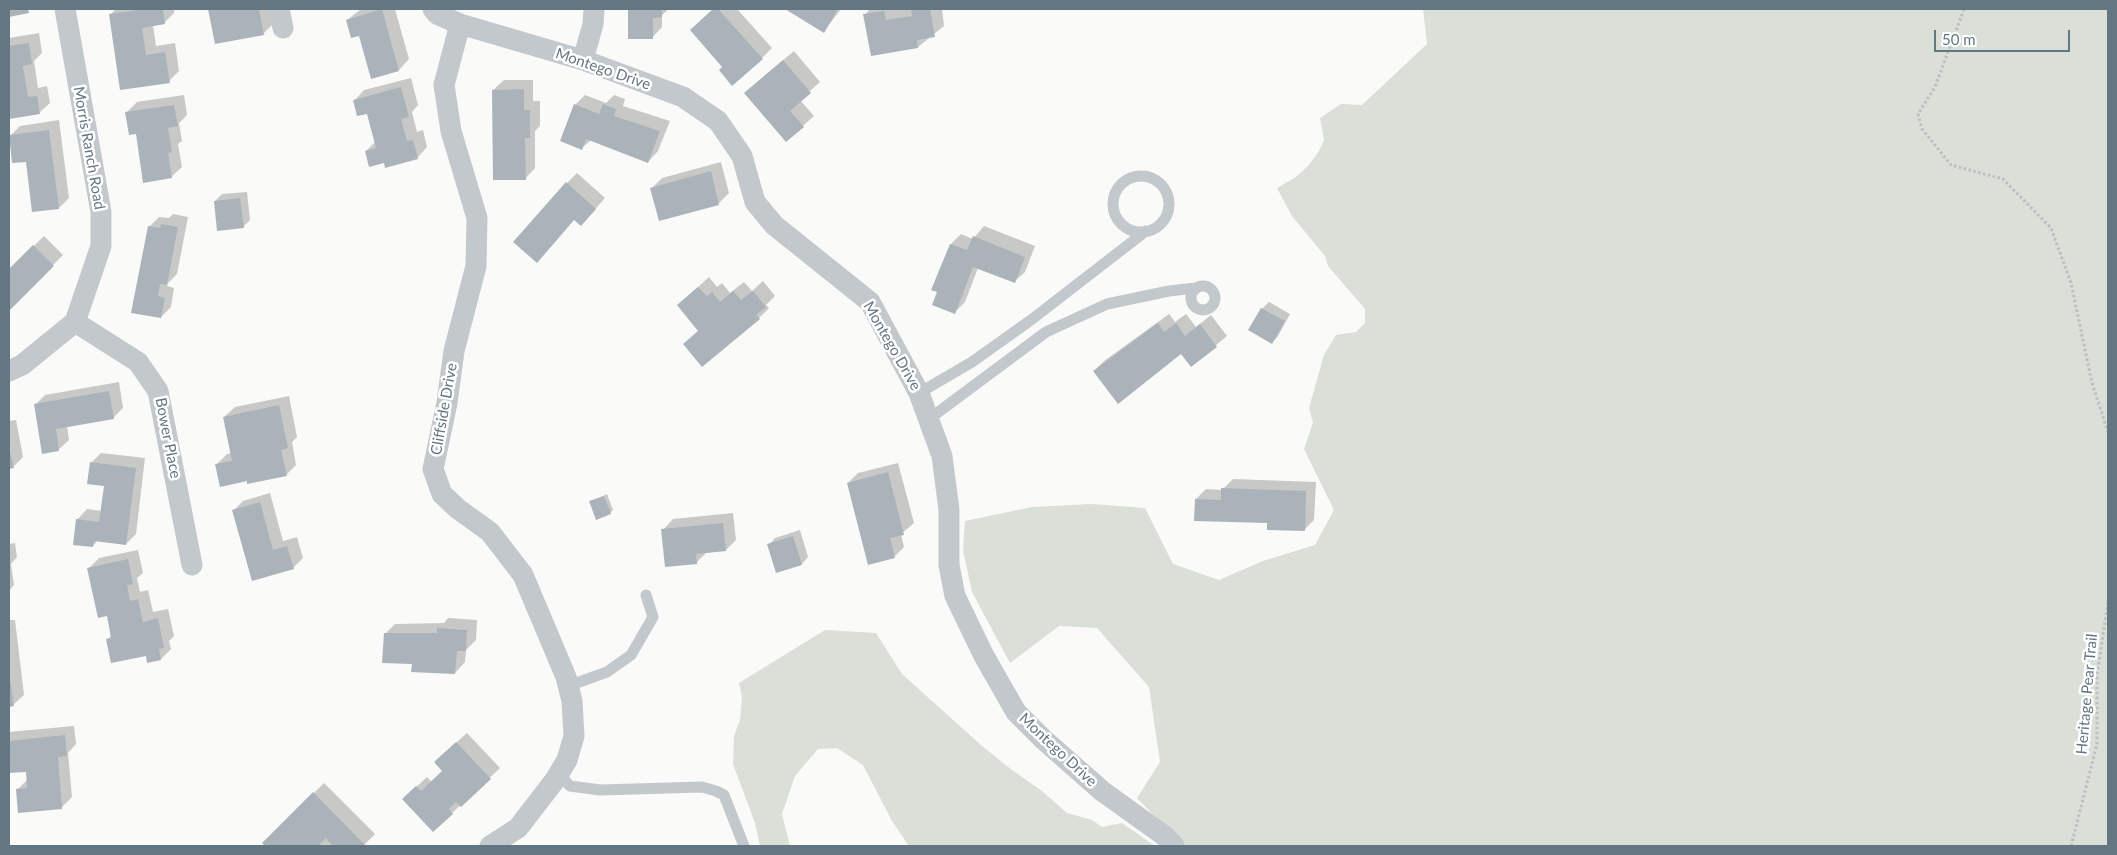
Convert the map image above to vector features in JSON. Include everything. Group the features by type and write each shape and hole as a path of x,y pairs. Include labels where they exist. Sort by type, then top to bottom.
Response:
{"street":[{"name":"Morris Ranch Road","path":"65,9 101,212 101,246 75,322"},
{"name":"Montego Drive","path":"433,9 437,14 460,24 582,60 683,98 718,121 742,156 755,202 774,225 870,302 920,393 942,456 949,510 949,565 955,596 984,656 1016,712 1043,739 1102,791 1166,837 1174,846"},
{"path":"582,60 593,24 594,9"},
{"name":"Cliffside Drive","path":"460,24 444,86 450,131 477,218 476,266 454,351 447,403 433,469 442,494 458,509 490,532 523,575 568,686 572,701 574,736 567,760 559,774 518,828 490,846"},
{"path":"9,371 22,366 75,322"},
{"name":"Bower Place","path":"75,322 138,362 158,391 192,565"}],"lane":[{"path":"920,393 972,362 1031,320 1146,231 1162,222 1169,204 1167,194 1155,180 1137,176 1121,184 1116,191 1114,208 1122,224 1129,229 1146,231"},
{"path":"929,419 1046,332 1107,304 1169,291 1196,288"},
{"path":"568,686 607,672 631,655 653,617 646,594"},
{"path":"559,774 570,786 600,790 702,788 716,791 724,795 744,846"}],"path":[{"path":"1964,9 1935,88 1918,114 1922,129 1951,165 2003,179 2051,228 2071,284 2092,383 2108,432"},
{"name":"Heritage Pear Trail","path":"2071,846 2097,744 2097,675 2108,602"}],"shaded area":[{"path":"1423,9 2108,9 2108,846 1183,846 1137,798 1160,762 1149,687 1097,628 1059,626 1010,663 972,592 963,550 965,521 1032,507 1091,504 1145,508 1173,564 1219,580 1263,561 1315,545 1334,510 1304,449 1313,423 1309,408 1324,355 1336,335 1356,332 1365,323 1365,309 1328,266 1325,256 1292,216 1277,188 1296,177 1309,165 1319,151 1324,140 1320,118 1341,104 1362,105 1427,44"},
{"path":"825,630 876,633 902,674 982,746 1042,791 1067,813 1092,820 1102,827 1122,823 1155,846 909,846 892,821 863,765 837,748 818,749 795,776 782,814 790,846 760,846 755,823 733,764 734,736 740,720 742,697 739,683"}],"building":[{"path":"9,9 28,9 29,13 9,17"},
{"path":"145,9 163,9 165,24 142,28 146,55 165,52 170,83 120,90 109,14"},
{"path":"208,9 259,9 264,35 215,44"},
{"path":"382,9 399,71 371,79 359,36 351,38 346,20"},
{"path":"628,9 662,9 662,17 653,18 653,39 628,39"},
{"path":"713,9 718,9 763,59 732,86 719,70 722,67 690,30"},
{"path":"785,9 838,9 824,33"},
{"path":"911,9 930,9 935,37 917,40 918,48 871,56 863,14 884,11 886,20 912,16"},
{"path":"29,43 32,64 23,66 28,97 37,96 40,114 9,119 9,46"},
{"path":"783,60 811,93 790,111 804,127 786,142 744,93"},
{"path":"401,87 409,117 401,119 407,141 413,140 418,159 385,168 384,163 369,167 365,151 376,148 367,114 357,116 353,100"},
{"path":"524,89 524,110 530,110 530,138 525,138 526,180 493,180 492,90"},
{"path":"574,104 599,114 603,104 616,109 614,116 660,131 648,163 586,139 582,150 560,141"},
{"path":"174,105 178,126 168,128 172,152 168,153 172,178 143,183 136,134 129,135 125,112"},
{"path":"49,130 59,209 32,212 26,162 12,163 9,135"},
{"path":"711,171 719,205 659,221 650,188"},
{"path":"566,182 596,209 581,226 574,220 537,263 513,242"},
{"path":"240,198 244,228 217,231 214,201"},
{"path":"161,224 178,227 167,285 160,284 158,296 165,298 161,318 131,313 148,226 160,228"},
{"path":"973,236 1025,257 1015,283 973,267 955,314 932,305 937,292 931,290 950,244 967,250"},
{"path":"33,245 54,266 9,311 9,269"},
{"path":"698,287 707,296 712,292 720,302 733,291 741,300 753,291 766,307 756,315 760,319 702,367 683,344 698,331 677,305"},
{"path":"1261,308 1285,321 1272,344 1248,330"},
{"path":"1158,323 1164,332 1176,323 1185,336 1200,324 1217,347 1191,367 1181,354 1118,404 1093,371"},
{"path":"109,391 114,419 56,429 59,451 42,454 34,404"},
{"path":"279,405 288,448 281,450 287,476 247,484 247,481 220,487 215,464 232,461 223,417"},
{"path":"9,447 14,468 9,469"},
{"path":"90,462 136,468 126,545 94,541 93,547 73,545 76,519 99,522 104,486 87,484"},
{"path":"888,472 904,535 890,538 895,558 868,565 847,483"},
{"path":"1221,488 1306,491 1305,531 1267,530 1267,523 1194,521 1195,499 1221,500"},
{"path":"604,496 611,514 596,520 589,501"},
{"path":"260,502 273,550 287,546 294,569 252,581 232,510"},
{"path":"723,523 726,551 696,554 697,564 665,567 661,529"},
{"path":"793,536 802,565 776,573 767,544"},
{"path":"128,559 133,584 127,585 130,601 138,599 143,622 158,618 164,648 159,649 161,660 147,663 146,656 111,663 106,639 111,638 107,616 98,618 87,568"},
{"path":"437,628 467,630 466,651 457,651 455,674 411,672 412,664 382,663 384,633 437,633"},
{"path":"9,673 14,706 9,707"},
{"path":"65,735 67,756 58,757 62,809 18,813 16,789 27,788 26,772 9,773 9,741"},
{"path":"456,742 491,779 461,807 456,802 449,809 453,814 433,832 402,799 416,786 421,791 442,771 434,762"},
{"path":"313,792 364,846 333,846 326,838 318,846 265,846 262,843"}]}
